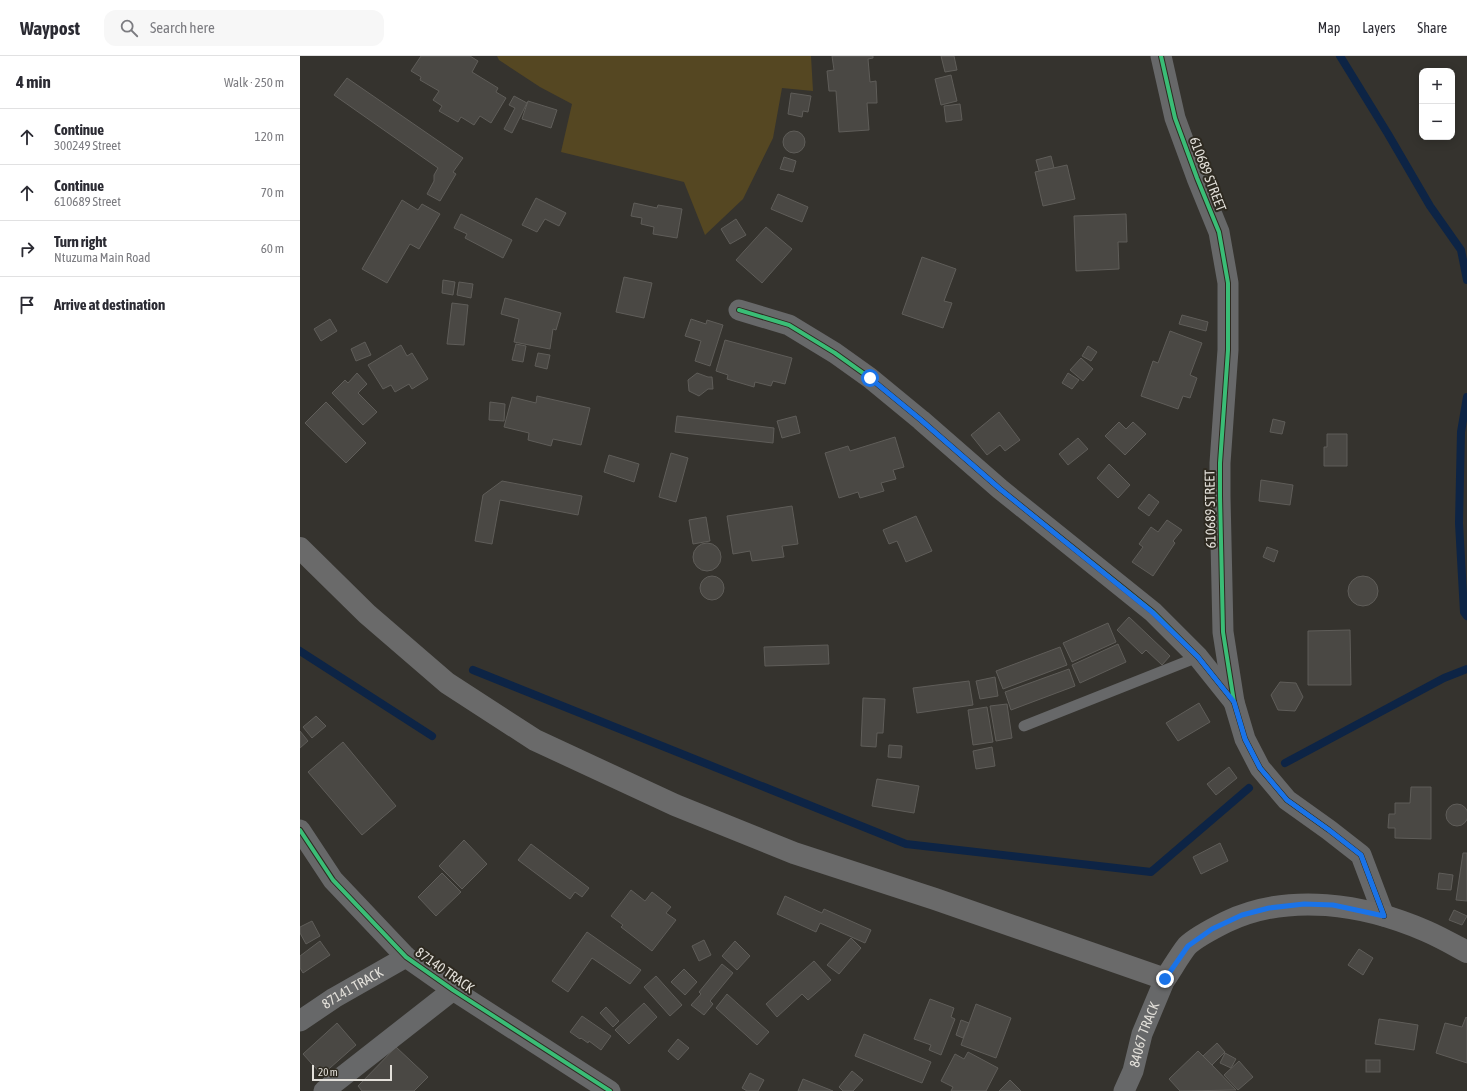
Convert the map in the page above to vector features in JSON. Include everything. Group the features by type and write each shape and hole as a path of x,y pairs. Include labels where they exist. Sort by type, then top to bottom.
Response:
{"main road":[{"path":"300,548 366,614 447,683 535,740 675,805 794,853 935,899 1165,979 1188,946 1212,929 1242,915 1269,908 1304,904 1333,905 1384,916 1426,931 1467,952"}],"street":[{"name":"610689 STREET","path":"1162,56 1175,118 1219,232 1228,283 1228,350 1220,463 1220,496 1223,632 1234,702 1245,739 1260,768 1287,800 1361,855 1384,916"},
{"path":"739,310 789,325 835,353 870,378 1000,489 1152,612 1198,657 1234,702"},
{"name":"87140 TRACK","path":"300,830 333,880 406,956 453,990 610,1091"},
{"name":"87141 TRACK","path":"300,1021 334,998 406,956"},
{"name":"84067 TRACK","path":"1124,1091 1133,1071 1142,1034 1165,979"},
{"path":"324,1091 453,990"}],"lane":[{"path":"1024,726 1198,657"}],"shaded area":[{"path":"497,56 811,56 813,91 782,88 773,138 743,199 705,235 684,182 561,152 572,104 540,87 499,60"}],"building":[{"path":"421,56 470,56 478,61 472,72 498,88 496,92 506,98 491,123 480,116 474,125 461,117 458,122 439,111 442,106 433,100 439,91 420,80 421,77 411,71"},
{"path":"832,56 873,56 873,58 868,59 870,82 876,81 877,103 867,103 869,130 839,132 836,91 829,91 827,71 834,70"},
{"path":"941,56 954,56 957,70 945,72"},
{"path":"951,75 957,101 941,105 935,79"},
{"path":"347,78 463,158 453,172 456,174 440,201 427,194 434,181 434,175 438,168 334,95"},
{"path":"791,93 811,96 808,112 803,111 802,117 788,114"},
{"path":"514,96 527,103 512,133 504,129 515,108 509,105"},
{"path":"528,101 557,110 551,128 522,119"},
{"path":"960,104 962,120 946,122 944,106"},
{"path":"794,131 798,132 804,138 804,146 798,152 794,153 790,152 784,146 783,142 784,138 790,132"},
{"path":"1051,156 1054,168 1039,171 1036,160"},
{"path":"784,157 796,161 793,172 780,169"},
{"path":"1067,165 1075,199 1043,206 1035,172"},
{"path":"778,194 808,207 802,222 771,209"},
{"path":"536,198 566,213 559,226 545,219 537,232 522,225"},
{"path":"402,200 418,210 422,204 440,214 419,249 410,244 387,283 362,269"},
{"path":"634,203 657,208 658,205 682,209 677,238 653,234 654,227 641,224 642,218 631,216"},
{"path":"461,214 512,240 503,258 465,238 467,234 454,228"},
{"path":"1126,214 1127,242 1118,242 1119,269 1076,271 1074,216"},
{"path":"736,219 746,235 730,244 721,229"},
{"path":"766,227 792,249 762,283 736,260"},
{"path":"922,257 956,269 944,301 952,303 943,328 902,314"},
{"path":"624,277 652,283 644,318 616,312"},
{"path":"443,280 455,282 453,295 442,293"},
{"path":"459,282 473,284 471,298 457,295"},
{"path":"505,298 561,313 556,330 553,329 550,349 514,342 519,319 501,314"},
{"path":"452,303 468,305 464,345 447,344"},
{"path":"1182,315 1208,322 1206,331 1179,324"},
{"path":"330,319 337,331 321,341 314,329"},
{"path":"691,319 706,324 707,320 723,325 710,366 695,361 701,341 685,336"},
{"path":"1170,331 1202,343 1190,375 1197,378 1190,398 1183,396 1178,409 1141,396 1153,361 1158,363"},
{"path":"725,340 792,358 785,384 773,381 771,386 755,382 754,387 727,379 728,375 716,371"},
{"path":"365,342 371,355 356,361 351,349"},
{"path":"516,344 526,346 523,362 512,360"},
{"path":"401,345 407,356 412,353 428,379 412,389 409,384 395,392 391,385 383,389 368,365"},
{"path":"1088,346 1097,352 1091,361 1082,356"},
{"path":"538,353 550,355 547,369 535,366"},
{"path":"1081,358 1093,369 1083,381 1070,370"},
{"path":"357,373 367,384 358,393 377,412 363,425 332,393 345,380 348,383"},
{"path":"697,373 712,377 713,389 708,389 699,396 689,391 688,380"},
{"path":"1068,373 1079,380 1072,389 1062,383"},
{"path":"537,396 590,408 581,445 553,439 551,446 528,440 529,433 504,427 512,397 536,403"},
{"path":"326,402 366,443 346,463 305,423"},
{"path":"490,402 505,404 504,421 489,420"},
{"path":"999,412 1020,440 1005,451 1000,445 987,455 971,435"},
{"path":"677,416 774,428 773,443 675,432"},
{"path":"796,416 800,433 782,438 777,421"},
{"path":"1273,419 1285,422 1282,434 1270,432"},
{"path":"1119,422 1126,429 1133,422 1146,434 1125,455 1105,436"},
{"path":"1327,434 1347,434 1347,466 1324,466 1324,447 1327,447"},
{"path":"895,437 904,467 893,470 896,479 881,483 884,491 860,498 858,492 839,498 825,453 848,446 850,451"},
{"path":"1078,438 1088,449 1068,465 1059,454"},
{"path":"671,453 688,458 676,502 659,497"},
{"path":"609,455 639,464 634,482 604,472"},
{"path":"1109,464 1130,485 1118,498 1097,478"},
{"path":"1261,480 1293,485 1290,505 1259,501"},
{"path":"502,481 582,496 578,515 500,500 492,544 475,541 483,495"},
{"path":"1149,494 1159,502 1149,516 1138,508"},
{"path":"792,506 798,544 782,546 784,557 752,561 750,551 733,554 727,516"},
{"path":"916,516 932,551 906,562 897,541 889,544 883,530"},
{"path":"706,517 710,541 693,544 689,520"},
{"path":"1167,520 1182,530 1173,541 1175,543 1153,576 1132,562 1143,547 1139,544 1151,527 1158,532"},
{"path":"707,543 717,547 721,557 717,567 707,571 697,567 693,557 697,547"},
{"path":"1267,547 1278,551 1274,562 1263,557"},
{"path":"712,576 720,580 724,588 720,596 712,600 704,596 700,588 704,580"},
{"path":"1363,576 1374,580 1378,591 1374,602 1363,606 1352,602 1348,591 1352,580"},
{"path":"1129,617 1170,656 1162,665 1146,650 1142,654 1117,630"},
{"path":"1108,623 1116,642 1072,662 1063,643"},
{"path":"1350,630 1351,685 1308,685 1308,631"},
{"path":"1118,644 1126,662 1080,683 1072,665"},
{"path":"828,645 829,664 765,666 764,647"},
{"path":"1060,647 1067,665 1003,689 996,671"},
{"path":"1069,669 1075,686 1011,710 1005,692"},
{"path":"995,677 998,696 980,699 976,681"},
{"path":"969,681 973,705 917,713 913,688"},
{"path":"1280,682 1296,683 1303,697 1295,711 1278,710 1271,695"},
{"path":"863,698 885,699 883,733 877,733 876,747 861,746"},
{"path":"1199,703 1210,722 1178,741 1166,723"},
{"path":"1007,704 1012,738 996,741 990,706"},
{"path":"987,707 993,742 973,745 968,710"},
{"path":"316,716 326,726 312,738 303,727"},
{"path":"300,731 308,741 300,748"},
{"path":"343,742 396,806 362,835 308,772"},
{"path":"889,745 902,746 901,758 888,757"},
{"path":"992,747 995,766 976,769 973,751"},
{"path":"1229,767 1237,778 1216,795 1207,784"},
{"path":"877,779 919,786 914,813 872,806"},
{"path":"1411,787 1431,787 1431,839 1395,838 1395,828 1388,828 1389,814 1395,814 1395,803 1410,803"},
{"path":"1457,804 1465,807 1468,815 1465,823 1457,826 1449,823 1446,815 1449,807"},
{"path":"464,840 487,864 462,889 439,866"},
{"path":"1220,843 1228,861 1201,874 1193,857"},
{"path":"531,844 589,888 582,897 575,892 570,899 518,860"},
{"path":"1463,853 1467,853 1467,901 1456,900"},
{"path":"442,873 461,892 436,916 418,897"},
{"path":"1439,873 1453,875 1451,890 1437,889"},
{"path":"631,890 645,901 652,892 671,907 666,913 676,920 652,951 621,927 623,925 611,916"},
{"path":"785,896 822,913 824,909 871,930 865,943 820,923 816,932 777,914"},
{"path":"1454,910 1467,916 1462,925 1449,920"},
{"path":"312,921 320,936 306,944 300,933 300,927"},
{"path":"587,932 641,970 630,984 592,958 568,992 552,981"},
{"path":"851,938 861,948 839,974 827,965"},
{"path":"704,940 711,955 699,961 692,946"},
{"path":"320,941 330,955 303,973 300,968 300,956"},
{"path":"735,941 750,956 737,970 722,956"},
{"path":"1359,949 1373,958 1363,975 1348,965"},
{"path":"814,961 831,980 808,1000 802,994 777,1017 766,1004"},
{"path":"722,964 733,973 710,1001 713,1004 704,1015 691,1005 701,994 699,992"},
{"path":"684,969 697,982 685,995 671,982"},
{"path":"656,976 682,1005 670,1016 644,987"},
{"path":"727,994 769,1032 757,1045 716,1008"},
{"path":"930,999 954,1008 951,1017 955,1019 941,1055 929,1050 931,1045 914,1039"},
{"path":"644,1003 657,1017 629,1044 615,1030"},
{"path":"976,1004 1011,1018 996,1058 961,1045"},
{"path":"606,1007 619,1021 613,1027 600,1013"},
{"path":"582,1016 611,1036 601,1050 589,1041 588,1043 570,1032"},
{"path":"1466,1017 1467,1063 1436,1053 1445,1023 1462,1027"},
{"path":"1379,1019 1418,1025 1414,1050 1375,1044"},
{"path":"961,1020 969,1023 963,1038 956,1035"},
{"path":"337,1023 356,1045 322,1075 303,1054"},
{"path":"864,1034 931,1062 922,1083 855,1056"},
{"path":"678,1039 689,1048 678,1060 668,1051"},
{"path":"1217,1043 1225,1052 1212,1065 1203,1056"},
{"path":"396,1047 428,1077 414,1091 362,1091 358,1086"},
{"path":"1198,1051 1236,1090 1180,1091 1169,1079"},
{"path":"968,1052 998,1068 986,1091 951,1091 953,1087 941,1081 955,1054 964,1059"},
{"path":"1225,1053 1236,1059 1231,1068 1220,1063"},
{"path":"1366,1060 1380,1060 1380,1072 1366,1072"},
{"path":"1239,1061 1253,1077 1238,1090 1224,1075"},
{"path":"852,1071 863,1080 853,1091 843,1091 839,1087"},
{"path":"750,1073 764,1080 758,1091 747,1091 742,1088"},
{"path":"803,1079 833,1091 798,1091"},
{"path":"1010,1080 1021,1091 999,1091"}],"waterway":[{"path":"1340,56 1430,206 1461,250 1467,280"},
{"path":"1467,397 1461,432 1459,523 1464,612 1467,616"},
{"path":"300,651 432,736"},
{"path":"1285,763 1444,678 1467,669"},
{"path":"473,670 906,844 1151,872 1249,788"}],"cycle path":[{"path":"1161,56 1175,118 1219,232 1228,283 1228,350 1220,463 1220,496 1223,632 1234,702 1245,739 1260,768 1287,800 1361,855 1384,916"},
{"path":"739,310 789,325 835,353 870,378 1000,489 1153,612 1198,657 1234,702"},
{"path":"300,830 333,880 406,957 453,990 610,1091"}],"route":[{"path":"870,378 1000,489 1152,612 1198,657 1234,702 1245,739 1260,768 1287,800 1361,855 1384,916 1333,905 1304,904 1269,908 1242,915 1212,929 1188,946 1165,979"}]}
